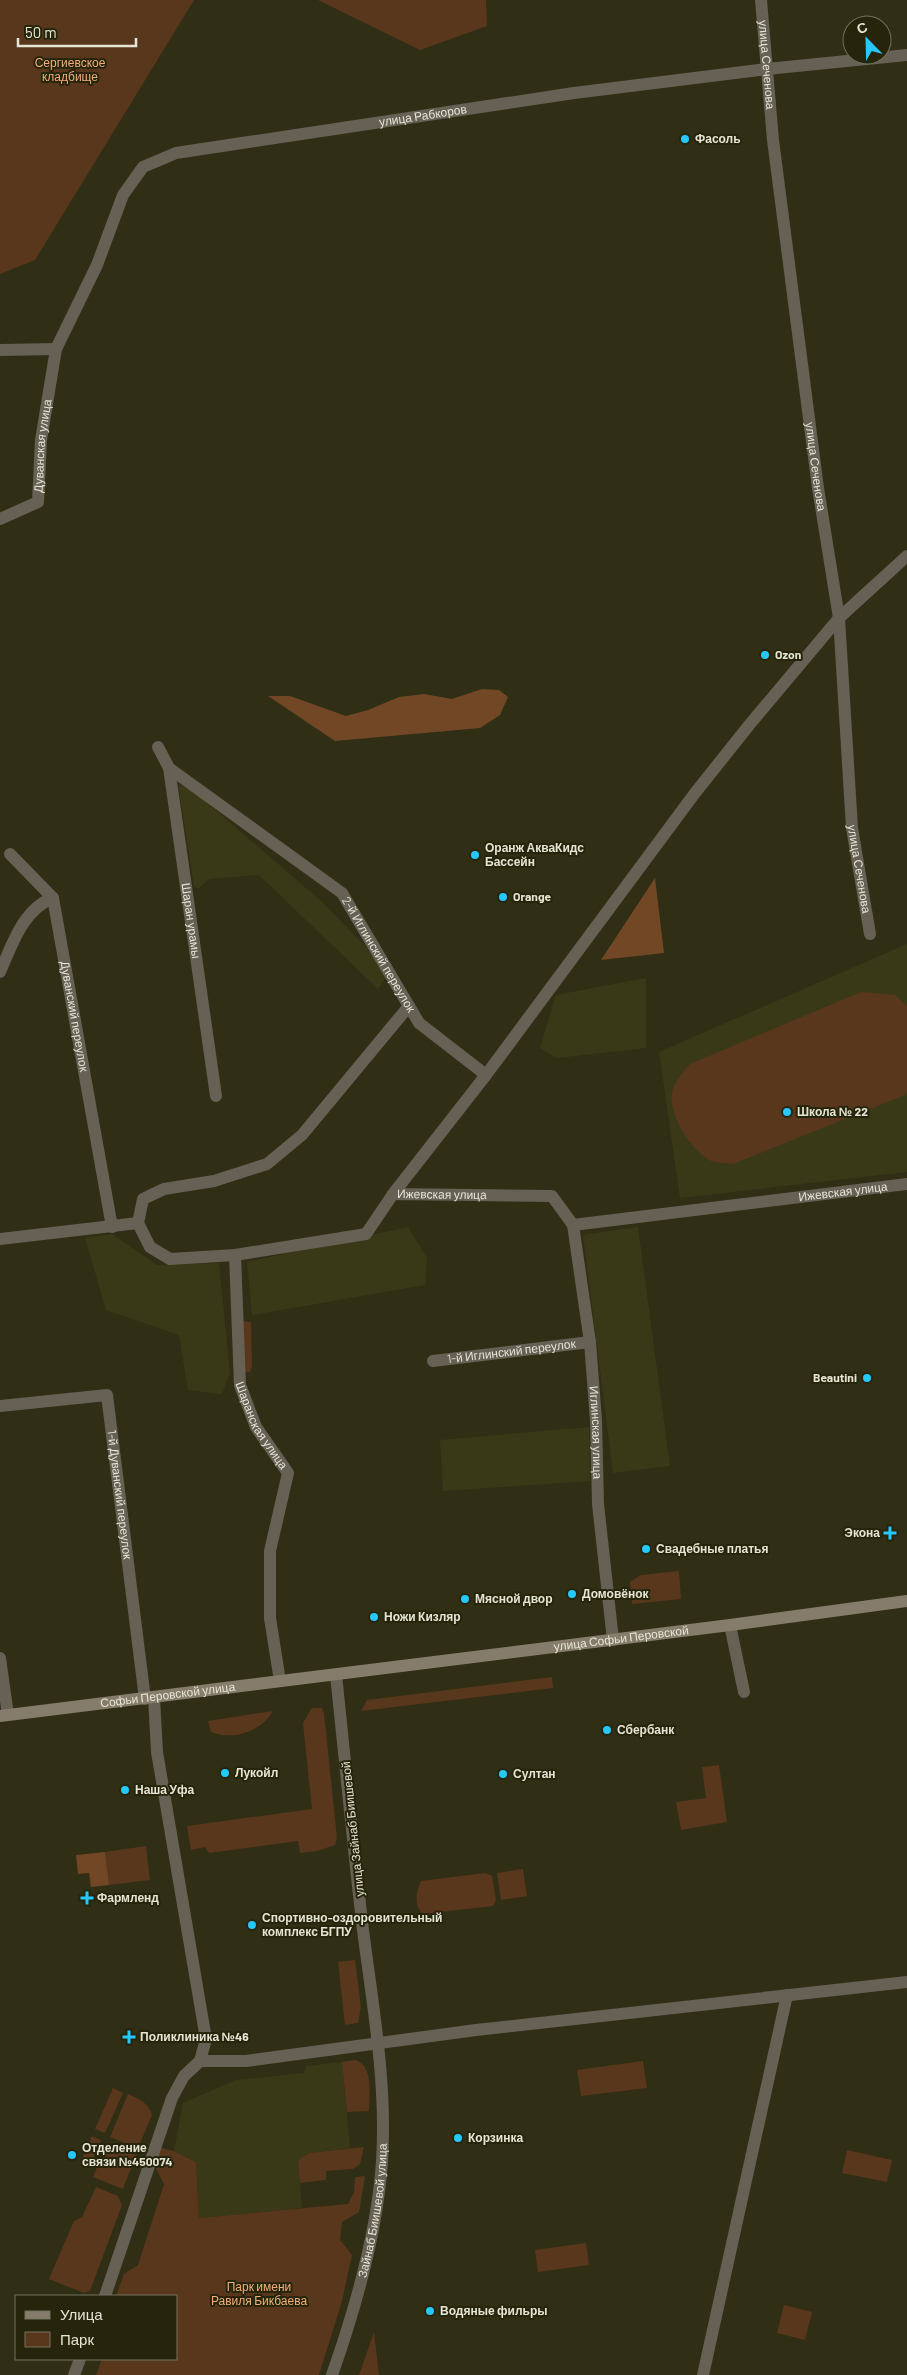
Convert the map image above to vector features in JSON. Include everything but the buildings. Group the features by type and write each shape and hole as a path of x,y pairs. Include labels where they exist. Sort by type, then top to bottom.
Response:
{"main road":[{"name":"улица Софьи Перовской","path":"336,1675 907,1601"},
{"name":"Софьи Перовской улица","path":"4,1715 150,1699 336,1675"}],"street":[{"name":"улица Сеченова","path":"761,0 773,140 818,488 839,618 852,828 870,934"},
{"name":"улица Рабкоров","path":"56,349 97,265 123,195 143,167 176,153 574,93 766,69 907,55"},
{"path":"0,350 56,349"},
{"name":"Дуванская улица","path":"0,519 38,502 42,440 56,349"},
{"path":"393,1194 486,1075 695,793 839,618 907,556"},
{"name":"Шаран урамы","path":"158,747 169,768 216,1096"},
{"name":"2-й Иглинский переулок","path":"169,768 342,893 419,1023 486,1075"},
{"path":"0,972 19,930 40,903 53,898 10,854"},
{"name":"Дуванский переулок","path":"53,898 112,1227"},
{"path":"0,1239 138,1223 143,1199 164,1189 214,1181 267,1164 302,1135 409,1006"},
{"name":"Ижевская улица","path":"138,1223 150,1247 170,1259 235,1255 366,1234 393,1194 552,1196 573,1225 907,1184"},
{"name":"Иглинская улица","path":"573,1225 590,1342 596,1420 598,1504 613,1640"},
{"name":"Шаранская улица","path":"235,1255 240,1385 256,1427 288,1473 270,1551 270,1618 280,1681"},
{"name":"1-й Иглинский переулок","path":"433,1361 590,1342"},
{"name":"1-й Дуванский переулок","path":"0,1406 107,1395 150,1699"},
{"path":"730,1625 744,1692"},
{"path":"0,1658 4,1715"},
{"name":"улица Зайнаб Биишевой","path":"336,1675 355,1859 379,2042"},
{"path":"105,2295 172,2098 184,2076 200,2060 206,2039 157,1752 150,1699"},
{"path":"200,2060 246,2061 379,2042 907,1982"},
{"path":"703,2375 787,1995"},
{"name":"Зайнаб Биишевой улица","path":"332,2375 369,2249 382,2164 384,2103 379,2042"},
{"path":"74,2375 80,2360"}],"shaded area":[{"path":"482,689 499,690 508,697 500,715 480,728 335,741 268,696 290,696 346,716 368,710 399,697 424,694 452,699"},
{"path":"178,784 191,789 320,900 364,945 387,976 378,989 259,875 209,879 198,889 194,886"},
{"path":"655,878 664,953 601,960"},
{"name":"Школа № 22","path":"907,944 907,1172 680,1198 659,1052"},
{"path":"646,978 646,1048 557,1058 540,1048 556,995"},
{"path":"408,1227 427,1258 425,1285 252,1315 247,1262"},
{"path":"638,1227 670,1466 613,1473 583,1235"},
{"path":"112,1234 157,1265 219,1263 230,1373 222,1394 188,1390 179,1335 106,1310 85,1238"},
{"path":"589,1427 590,1481 443,1491 440,1440"},
{"path":"105,1852 109,1885 91,1887 89,1873 78,1874 76,1855"},
{"path":"342,2062 350,2148 309,2153 298,2160 302,2208 199,2218 196,2162 174,2151 183,2103 236,2080 304,2073 306,2066"}],"green space":[{"name":"Сергиевское кладбище","path":"0,0 194,0 35,260 0,274"},
{"path":"318,0 486,0 487,26 420,50"},
{"path":"861,992 895,995 907,1006 907,1092 905,1095 733,1164 709,1160 695,1148 678,1122 672,1103 672,1094 675,1086 681,1074 690,1064"},
{"path":"242,1321 251,1322 252,1367 250,1372 245,1372"},
{"path":"679,1571 681,1599 632,1604 630,1582 641,1575"},
{"path":"552,1677 553,1688 361,1711 367,1700"},
{"path":"312,1708 322,1708 324,1713 337,1838 335,1845 317,1851 300,1853 298,1841 209,1853 205,1847 191,1850 187,1826 312,1809 303,1723"},
{"path":"273,1711 262,1724 237,1735 220,1735 211,1732 208,1721"},
{"path":"719,1765 727,1822 681,1830 676,1802 706,1798 702,1767"},
{"path":"146,1846 150,1880 109,1885 105,1852"},
{"path":"523,1869 527,1896 501,1900 497,1873"},
{"path":"485,1873 492,1876 496,1900 493,1906 422,1914 419,1910 417,1898 421,1881"},
{"path":"355,1960 361,2007 358,2023 345,2025 338,1962"},
{"path":"355,2060 361,2063 368,2074 370,2089 369,2111 347,2112 342,2062"},
{"path":"643,2061 647,2088 581,2096 577,2070"},
{"path":"113,2088 123,2093 105,2133 95,2129"},
{"path":"128,2094 146,2104 152,2115 138,2148 110,2137"},
{"path":"92,2136 101,2140 89,2167 80,2163"},
{"path":"107,2144 136,2155 123,2189 93,2177"},
{"path":"364,2147 360,2164 353,2169 326,2171 326,2180 300,2183 298,2160 309,2153"},
{"name":"Парк имени Равиля Бикбаева","path":"161,2148 174,2151 196,2162 199,2218 348,2204 354,2192 355,2177 365,2176 359,2212 342,2222 340,2240 352,2255 342,2301 319,2375 96,2375 102,2360 178,2360 178,2295 116,2295 124,2274 138,2265 164,2184 154,2165"},
{"path":"847,2150 892,2160 887,2182 842,2173"},
{"path":"96,2187 118,2196 122,2205 90,2291 84,2293 49,2279 74,2221 82,2217"},
{"path":"586,2243 589,2265 538,2272 535,2250"},
{"path":"784,2305 812,2312 805,2340 777,2333"},
{"path":"374,2332 379,2375 359,2375"}],"place":[{"name":"Фасоль","path":"685,139"},
{"name":"Ozon","path":"765,655"},
{"name":"Оранж АкваКидс Бассейн","path":"475,855"},
{"name":"Orange","path":"503,897"},
{"name":"Школа № 22","path":"787,1112"},
{"name":"Beautini","path":"867,1378"},
{"name":"Экона","path":"890,1533"},
{"name":"Свадебные платья","path":"646,1549"},
{"name":"Домовёнок","path":"572,1594"},
{"name":"Мясной двор","path":"465,1599"},
{"name":"Ножи Кизляр","path":"374,1617"},
{"name":"Сбербанк","path":"607,1730"},
{"name":"Лукойл","path":"225,1773"},
{"name":"Султан","path":"503,1774"},
{"name":"Наша Уфа","path":"125,1790"},
{"name":"Фармленд","path":"87,1898"},
{"name":"Спортивно-оздоровительный комплекс БГПУ","path":"252,1925"},
{"name":"Поликлиника №46","path":"129,2037"},
{"name":"Корзинка","path":"458,2138"},
{"name":"Отделение связи №450074","path":"72,2155"},
{"name":"Водяные фильры","path":"430,2311"}]}
